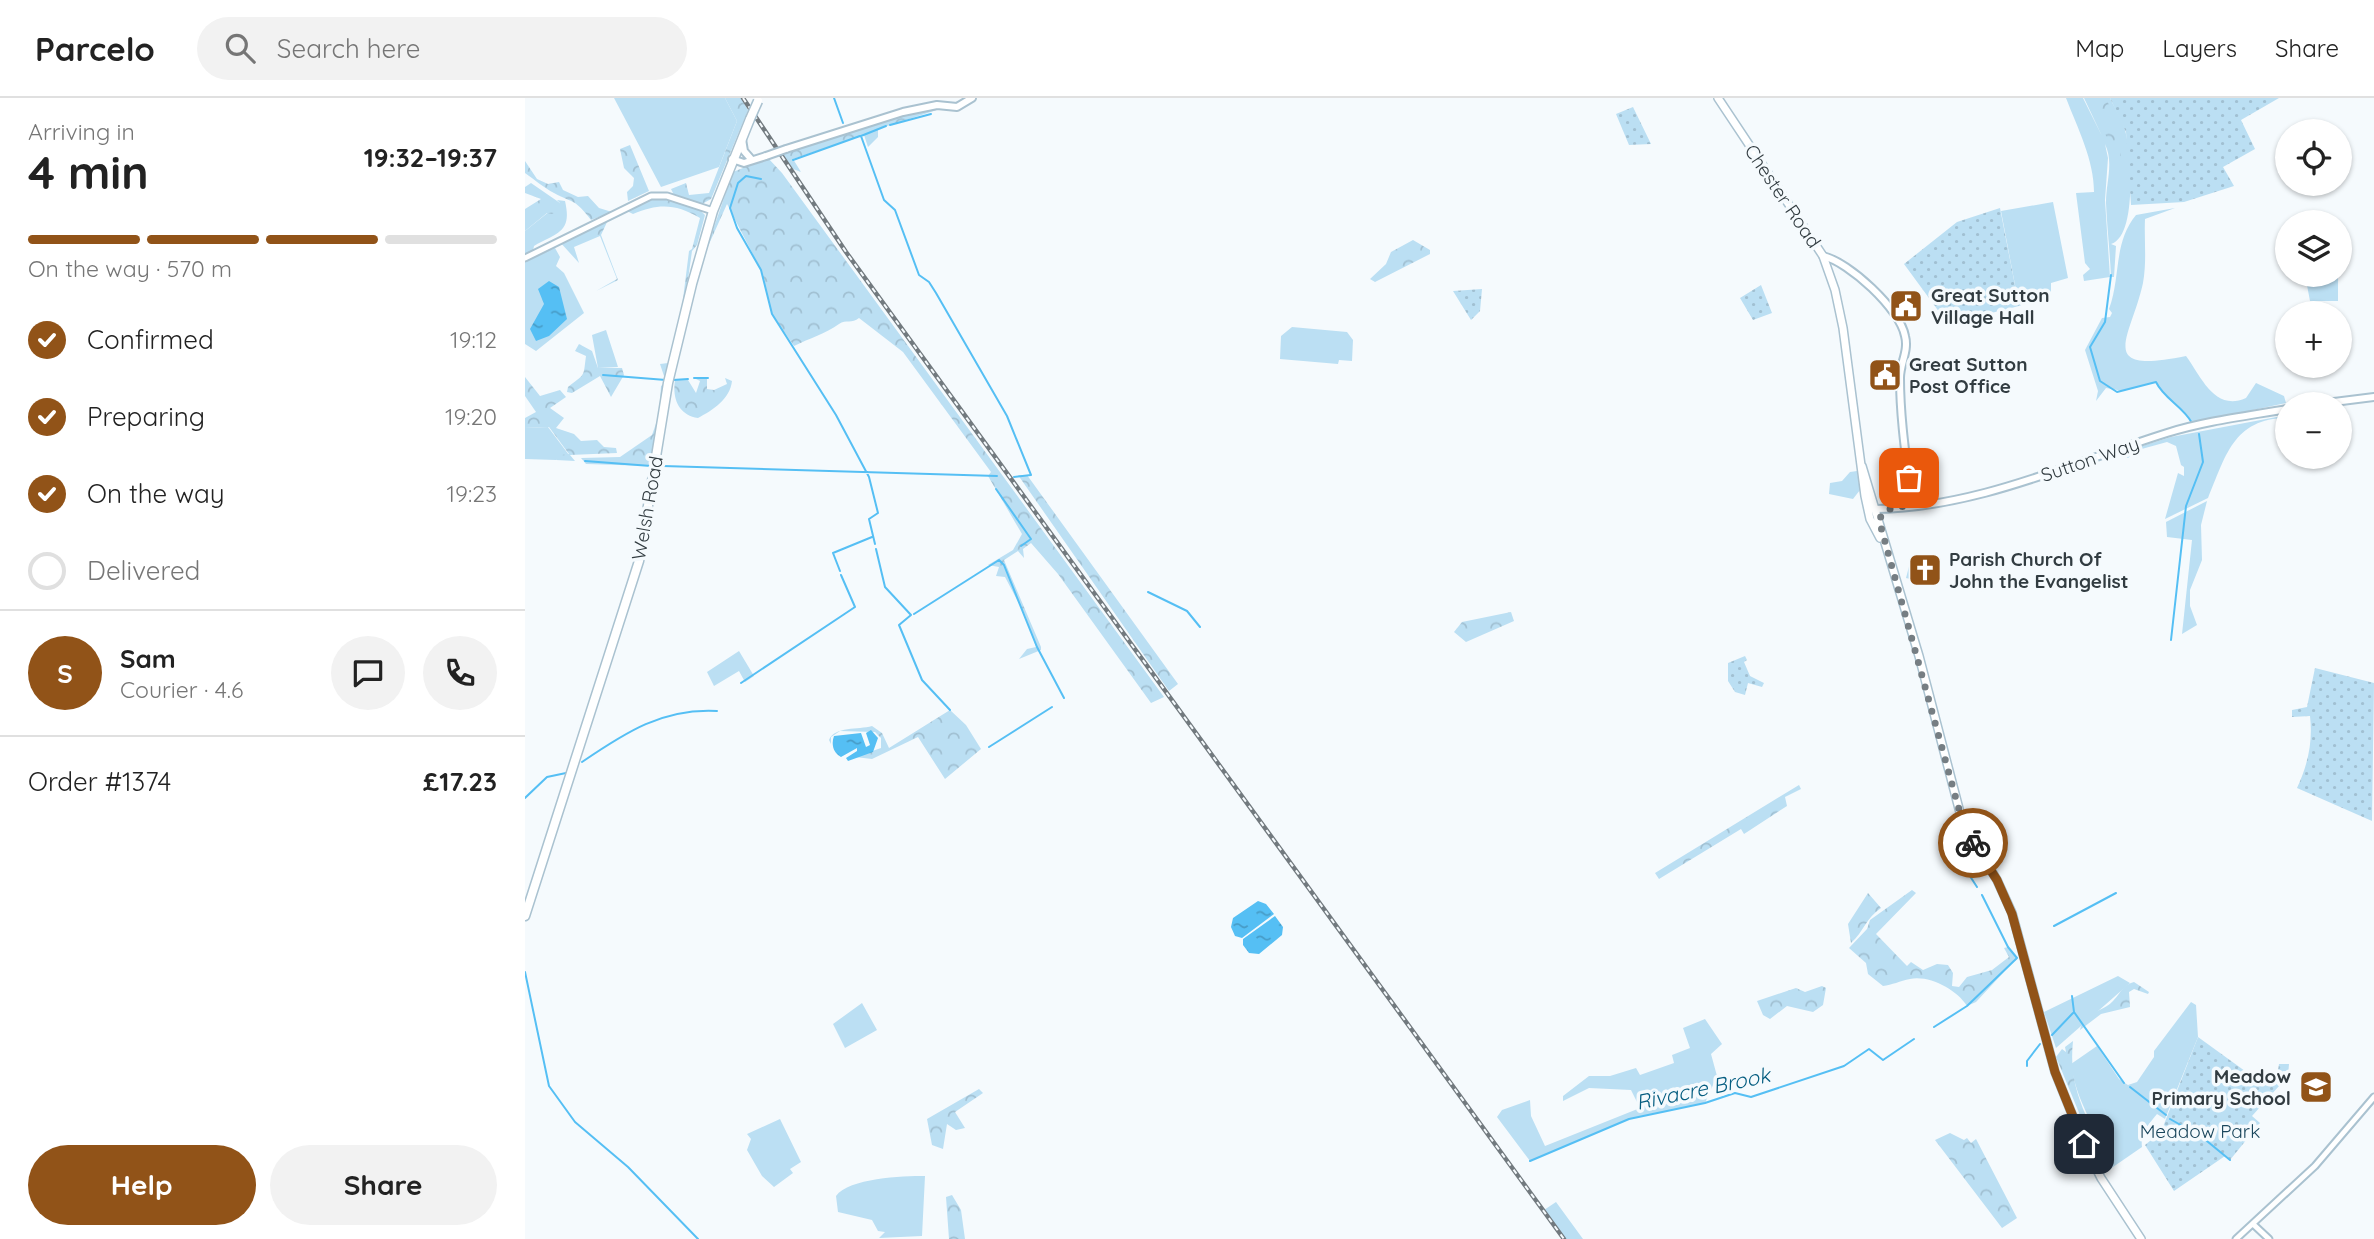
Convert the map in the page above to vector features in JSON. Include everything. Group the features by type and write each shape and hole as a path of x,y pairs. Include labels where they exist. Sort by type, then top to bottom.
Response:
{"highway":[{"name":"Welsh Road","path":"525,916 639,561 668,383 713,211 759,99"}],"main road":[{"path":"728,169 751,159 949,101 955,107 960,101 971,98"},
{"name":"Chester Road","path":"1718,98 1823,256 1835,290 1843,328 1862,466 1877,533 1883,541"},
{"path":"742,138 744,150 751,159"},
{"path":"733,157 751,159"},
{"path":"733,157 744,163"},
{"path":"1823,256 1835,260 1873,289 1903,328 1906,344 1900,384 1912,506"},
{"path":"2352,400 2374,397"},
{"name":"Sutton Way","path":"1873,508 1912,506 1962,498 2026,481 2171,432 2275,411"},
{"name":"Chester Road","path":"1862,466 1870,504 1879,520 1915,643 1963,824 1997,880 2012,914 2062,1091 2097,1170 2141,1239"},
{"path":"1879,520 1884,512 1893,507"}],"street":[{"path":"525,258 651,196 667,196 713,211"},
{"path":"2236,1239 2254,1225 2327,1152 2374,1097"},
{"path":"2254,1225 2269,1239"}],"green space":[{"path":"614,98 725,98 737,121 719,167 661,187"},
{"path":"725,98 741,98 748,110 711,199 702,204 674,195 671,189 686,183 689,195 709,193 737,121"},
{"path":"2066,98 2083,98 2102,136 2084,98 2110,98 2125,129 2130,194 2125,227 2119,238 2111,244 2116,246 2114,277 2111,277 2107,222 2109,165 2108,151 2105,144 2108,158 2105,200 2110,277 2084,281 2083,275 2090,269 2085,263 2076,193 2094,192 2093,180 2085,145"},
{"path":"2092,98 2106,98 2118,126 2122,170 2093,108"},
{"path":"2110,98 2279,98 2241,120 2255,149 2223,167 2234,186 2184,202 2131,205 2126,132"},
{"path":"1633,107 1651,144 1629,145 1616,114"},
{"path":"940,109 878,129 878,137 868,147 864,135 793,159 801,172 793,169 782,153 898,116"},
{"path":"630,145 649,191 628,201 627,192 633,186 634,178 624,168 620,149"},
{"path":"768,158 782,173 1164,697 1151,703 1058,574 1031,543 1023,549 1024,558 1018,551 1004,560 1041,647 1041,650 1019,659 1027,649 1036,647 1025,615 1005,577 996,576 999,567 988,565 1013,550 1022,534 988,476 991,472 903,352 859,318 842,323 794,346 772,314 761,270 727,204 705,253 733,172"},
{"path":"525,161 537,179 548,184 559,182 563,190 578,197 588,196 599,208 612,212 591,220 578,205 550,191 525,173"},
{"path":"531,183 560,203 559,210 552,214 547,213 525,231 525,209 541,199 525,193 525,187"},
{"path":"658,197 699,209 705,215 697,245 692,251 685,301 665,379 660,364 668,363 682,307 689,251 692,249 700,218 683,210 667,207 651,208 633,214 625,210"},
{"path":"557,200 565,201 565,225 557,234 534,246 533,251 525,255 525,231 560,203"},
{"path":"2053,202 2068,278 2051,283 2051,293 2019,306 2001,211"},
{"path":"2000,208 2019,306 1948,324 1904,264 1957,222"},
{"path":"2175,208 2145,219 2144,275 2127,335 2125,347 2129,356 2139,360 2157,361 2186,356 2203,382 2217,396 2235,401 2246,398 2256,383 2275,392 2275,405 2192,423 2155,382 2123,391 2106,388 2096,401 2098,391 2085,350 2102,318 2110,317 2112,313 2109,309 2121,249 2136,215"},
{"path":"608,220 601,235 618,280 596,291 617,279 600,236 574,247 579,263 559,241"},
{"path":"1413,240 1430,250 1430,254 1375,282 1370,279 1386,264 1391,252"},
{"path":"555,248 560,257 556,266 564,273 584,313 536,351 525,344 525,261"},
{"path":"1761,285 1772,313 1753,320 1740,298"},
{"path":"2307,287 2338,287 2338,301 2310,301"},
{"path":"1482,289 1480,311 1471,320 1453,291"},
{"path":"1292,327 1347,332 1353,340 1352,361 1339,360 1338,364 1280,359 1281,336"},
{"path":"606,330 618,367 598,368 592,335"},
{"path":"579,344 592,351 598,368 622,368 624,375 611,397 600,376 572,393 567,392 568,387 584,372 586,356 575,351"},
{"path":"525,377 540,396 560,390 566,397 550,408 564,418 556,428 574,434 581,441 597,440 604,447 616,448 617,453 570,455 575,461 556,460 561,455 569,454 549,427 525,428 525,418 536,412 525,396"},
{"path":"725,378 732,381 728,393 715,408 704,415 698,418 691,416 678,405 675,380 688,380 696,393 700,381 696,379 707,379 707,389 714,390 727,384"},
{"path":"666,382 652,466 586,464 581,458 620,457 652,435 659,415 661,386"},
{"path":"2275,417 2254,425 2234,443 2226,455 2208,498 2165,519 2178,473 2184,476 2184,467 2176,446 2167,442 2138,450 2128,458 2120,453 2171,437"},
{"path":"548,427 569,455 556,460 525,459 525,428"},
{"path":"1857,471 1860,490 1853,499 1829,494 1830,483 1842,481 1850,472"},
{"path":"1018,475 1027,475 1178,684 1169,691"},
{"path":"2207,501 2201,525 2202,560 2190,590 2190,606 2197,625 2182,634 2192,540 2167,537 2166,522"},
{"path":"1912,555 1940,561 1935,585 1906,578"},
{"path":"1511,612 1514,621 1466,642 1454,632 1462,622"},
{"path":"739,651 754,676 745,682 739,671 714,686 707,672"},
{"path":"1745,656 1747,660 1744,662 1750,676 1764,683 1762,687 1748,683 1745,695 1735,692 1728,681 1728,663"},
{"path":"2315,668 2374,683 2372,821 2297,788 2309,753 2311,726 2310,716 2292,717 2292,710 2307,707"},
{"path":"950,710 966,725 981,749 945,779 918,737 872,759 855,757 881,748 881,738 875,732 840,731 872,726 882,733 889,748"},
{"path":"1799,785 1801,789 1785,797 1787,806 1744,834 1741,829 1659,879 1655,873"},
{"path":"1912,890 1916,893 1876,934 1907,966 1911,962 1923,970 1937,964 1948,965 1953,973 1952,986 1959,987 1967,977 1992,970 2009,957 2004,948 2008,947 2017,958 1976,1002 1967,1006 1950,989 1926,979 1910,979 1883,986 1868,974 1866,963 1849,948 1867,929 1870,920"},
{"path":"1868,893 1881,908 1851,943 1848,924"},
{"path":"2118,976 2130,983 2056,1048 2044,1012"},
{"path":"2134,982 2149,992 2148,994 2134,989 2129,992 2130,1007 2101,1014 2080,1030 2090,1015 2109,1005 2124,987"},
{"path":"1822,986 1826,988 1823,1005 1813,1012 1787,1006 1770,1019 1763,1015 1757,1001 1796,988 1805,992"},
{"path":"2191,1002 2196,1005 2198,1037 2165,1119 2157,1114 2144,1133 2142,1147 2113,1167 2083,1104 2071,1064 2097,1046 2119,1079 2128,1085 2137,1082 2154,1057 2154,1051"},
{"path":"862,1003 877,1030 845,1048 833,1024"},
{"path":"1705,1019 1722,1044 1711,1054 1717,1076 1705,1103 1629,1119 1530,1161 1497,1117 1502,1110 1530,1100 1531,1116 1545,1146 1640,1108 1631,1090 1589,1088 1563,1101 1563,1096 1589,1076 1610,1076 1636,1068 1640,1075 1674,1063 1672,1055 1690,1048 1683,1028"},
{"name":"Meadow Park","path":"2198,1037 2256,1079 2276,1082 2279,1064 2289,1064 2288,1076 2252,1116 2260,1123 2230,1160 2225,1156 2174,1191 2145,1145 2161,1132"},
{"path":"2073,1041 2074,1080 2086,1116 2082,1120 2056,1057 2062,1049 2066,1052 2065,1047"},
{"path":"979,1089 983,1093 955,1112 965,1128 956,1130 947,1124 943,1149 932,1145 927,1119"},
{"path":"2088,1118 2097,1129 2113,1167 2104,1173 2081,1124"},
{"path":"780,1119 801,1162 790,1169 793,1173 774,1187 762,1176 747,1150 751,1139 747,1134"},
{"path":"1950,1133 1964,1140 1967,1138 1971,1143 1976,1139 2017,1218 2002,1228 1935,1140"},
{"path":"925,1176 922,1236 879,1238 885,1232 878,1231 872,1220 838,1212 836,1196 852,1185 877,1179"},
{"path":"952,1195 961,1210 965,1239 949,1239 946,1197"},
{"path":"1556,1202 1583,1239 1566,1239 1544,1210"}],"water":[{"path":"549,281 559,287 567,319 549,336 536,341 530,329 544,304 538,289"},
{"path":"871,730 878,738 873,752 848,761 846,758 857,751 857,748 841,757 834,751 834,736 861,733 866,747 870,745 866,733"},
{"path":"1258,901 1266,904 1274,914 1242,938 1235,936 1231,927 1233,918"},
{"path":"1275,916 1283,927 1282,935 1259,954 1249,953 1243,945 1243,939"}],"waterway":[{"path":"834,98 843,123"},
{"path":"890,125 931,114"},
{"path":"886,126 861,136 884,200 895,210 919,275 929,282 936,293 1007,416 1031,475 1014,477"},
{"path":"793,160 860,136"},
{"path":"761,179 746,176 738,183 730,208 737,228 761,270 772,314 836,415 869,477 878,513 869,519 875,544"},
{"path":"2111,275 2105,322 2090,347 2100,381 2117,392 2156,382 2192,423"},
{"path":"603,375 666,380"},
{"path":"694,378 708,378"},
{"path":"673,380 688,379"},
{"path":"2171,640 2186,506 2203,462 2199,434"},
{"path":"585,461 651,466"},
{"path":"663,466 997,476"},
{"path":"996,489 1031,539 1021,546"},
{"path":"840,571 833,553 872,537"},
{"path":"876,549 885,587 911,615 899,625 922,680 950,710"},
{"path":"914,614 999,560 1004,565 1037,647 1064,698"},
{"path":"741,683 855,607 841,575"},
{"path":"1148,592 1187,611 1200,627"},
{"path":"989,747 1052,707"},
{"path":"582,762 646,724 679,713 717,711"},
{"path":"525,798 547,777 566,773"},
{"path":"1948,857 1966,870 1977,887"},
{"path":"2054,926 2116,893"},
{"name":"Rivacre Brook","path":"1934,1027 1967,1006 2017,958 2008,947 1982,895"},
{"path":"525,972 549,1086 575,1122 628,1167 698,1239"},
{"path":"2072,996 2074,1012 2124,1083"},
{"path":"2052,1035 2073,1013"},
{"name":"Rivacre Brook","path":"1530,1161 1629,1119 1705,1103 1735,1093 1751,1097 1844,1066 1869,1049 1883,1060 1914,1039"},
{"path":"2027,1066 2027,1061 2040,1044"},
{"path":"2130,1087 2166,1115"},
{"path":"2170,1119 2202,1137 2230,1160"}],"railway":[{"path":"743,98 846,252 1564,1239"}],"way so far":[{"path":"1909,478 1912,506 1893,507 1884,512 1879,520 1919,656 1963,824 1973,843"}],"place":[{"name":"Great Sutton Village Hall","path":"1906,306"},
{"name":"Great Sutton Post Office","path":"1885,375"},
{"name":"Parish Church Of John the Evangelist","path":"1925,570"},
{"name":"Meadow Primary School","path":"2316,1087"}],"route":[{"path":"1973,843 1997,880 2012,914 2055,1072 2084,1144"}]}
